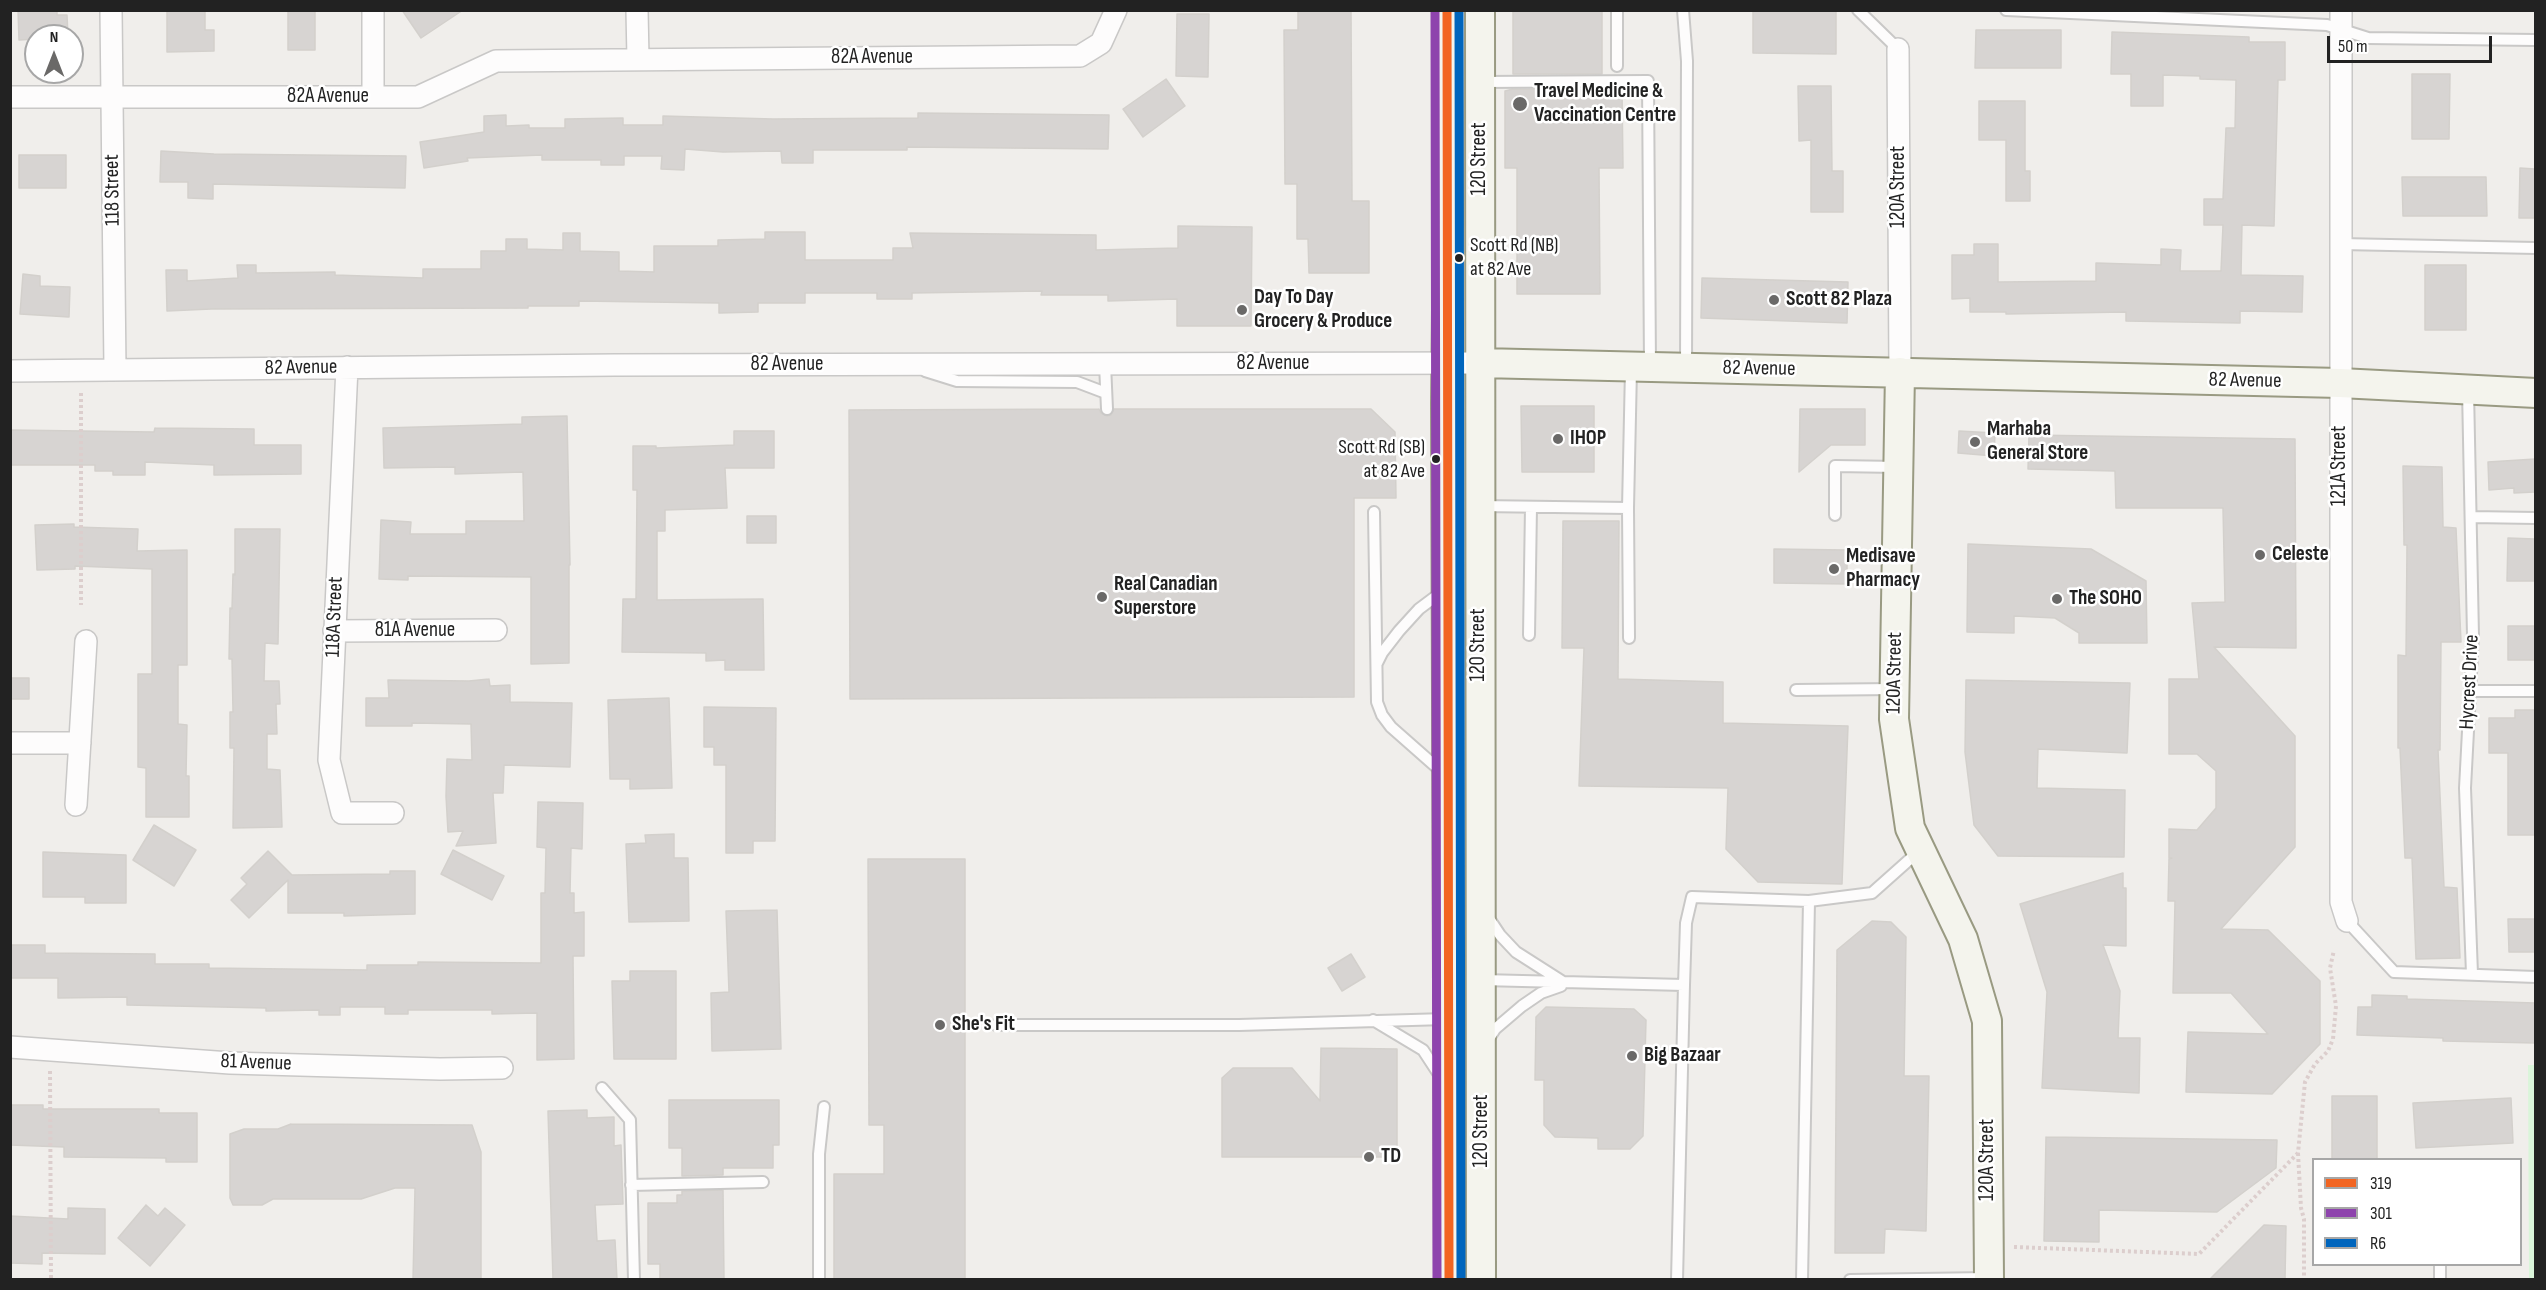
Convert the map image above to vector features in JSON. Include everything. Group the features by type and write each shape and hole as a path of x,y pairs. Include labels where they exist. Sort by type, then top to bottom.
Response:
{"main road":[{"name":"120 Street","path":"1447,10 1446,588 1449,1280"},
{"name":"120 Street","path":"1480,10 1481,1280"},
{"name":"82 Avenue","path":"1480,363 2340,383 2535,393"},
{"name":"120A Street","path":"1900,372 1894,719 1910,828 1963,939 1988,1021 1989,1279"},
{"path":"1448,912 1461,932 1464,970 1470,978 1481,980"},
{"path":"1448,1019 1458,1021 1464,1030 1470,1064 1482,1085"}],"street":[{"name":"118 Street","path":"111,10 115,370"},
{"path":"373,10 373,97"},
{"path":"637,10 639,59"},
{"name":"82A Avenue","path":"10,97 418,97 496,62 1080,56 1101,43 1116,10"},
{"name":"121A Street","path":"2341,21 2341,902 2347,921"},
{"name":"120A Street","path":"1898,49 1900,372"},
{"name":"82 Avenue","path":"10,371 347,367 1480,363"},
{"name":"118A Street","path":"347,367 329,760 342,813 393,813"},
{"name":"81A Avenue","path":"334,631 496,630"},
{"path":"76,805 86,641"},
{"path":"10,743 80,743"},
{"name":"81 Avenue","path":"10,1047 230,1063 440,1069 502,1068"}],"lane":[{"path":"1617,10 1617,66"},
{"path":"1683,10 1687,61 1686,368"},
{"path":"1858,10 1898,49"},
{"path":"2006,10 2327,25 2341,21 2368,38 2535,40"},
{"path":"1480,82 1648,81 1641,367 1628,508 1629,638"},
{"path":"2341,244 2535,248"},
{"path":"902,364 957,381 1077,382 1106,393"},
{"path":"1105,364 1107,409"},
{"name":"Hycrest Drive","path":"2468,389 2474,636 2465,788 2472,974"},
{"path":"1834,515 1836,466 1898,467"},
{"path":"1480,506 1628,508"},
{"path":"1529,635 1531,507"},
{"path":"1374,512 1377,702 1391,728 1447,777"},
{"path":"2471,517 2535,518"},
{"path":"1376,666 1382,653 1399,631 1419,609 1446,588"},
{"path":"1796,690 1894,689"},
{"path":"2470,691 2535,691"},
{"path":"1677,1280 1686,923 1692,897 1809,901 1872,893 1921,849"},
{"path":"1802,1280 1809,901"},
{"path":"1480,904 1500,935 1516,952 1566,984"},
{"path":"2347,921 2394,972 2535,977"},
{"path":"1481,980 1566,984 1684,985"},
{"path":"1482,1050 1495,1029 1522,1006 1541,993 1566,984"},
{"path":"996,1025 1239,1025 1448,1019"},
{"path":"1373,1020 1423,1050 1438,1070 1448,1094"},
{"path":"602,1088 630,1120 634,1280"},
{"path":"819,1280 819,1155 824,1107"},
{"path":"631,1185 763,1182"},
{"path":"1850,1280 1989,1279"}],"path":[{"path":"81,393 81,605"},
{"path":"2304,1280 2304,1219 2301,1208 2298,1153 2304,1082 2315,1064 2328,1051 2333,1039 2336,1006 2330,968 2334,950"},
{"path":"50,1067 51,1280"},
{"path":"2007,1247 2199,1254 2298,1153"}],"green space":[{"path":"2528,1065 2536,1065 2535,1280 2529,1279"}],"building":[{"path":"18,10 57,10 57,15 67,15 67,24 24,24 24,40 19,40"},
{"path":"167,10 205,10 205,30 214,30 214,51 167,52"},
{"path":"288,10 315,10 315,50 288,50"},
{"path":"402,10 463,10 421,38"},
{"path":"1298,10 1351,10 1352,201 1369,201 1369,273 1309,273 1308,239 1297,239 1297,184 1285,184 1284,30 1298,30"},
{"path":"1513,10 1602,10 1602,74 1513,74"},
{"path":"1753,10 1836,10 1836,54 1753,53"},
{"path":"1177,14 1209,14 1208,77 1176,76"},
{"path":"1976,30 2061,30 2061,68 1975,68"},
{"path":"2112,32 2249,37 2249,42 2285,42 2285,80 2278,80 2274,226 2242,225 2241,275 2303,276 2302,312 2240,311 2240,323 2126,321 2126,312 2006,314 2006,312 1970,312 1970,298 1952,299 1952,255 1974,255 1974,244 1998,244 1998,282 2096,281 2096,263 2161,265 2161,249 2181,250 2180,271 2221,271 2223,225 2204,225 2204,199 2223,199 2226,128 2235,128 2236,80 2163,75 2163,106 2131,106 2131,74 2111,74"},
{"path":"2412,74 2450,74 2449,139 2412,139"},
{"path":"1166,79 1185,106 1143,137 1123,109"},
{"path":"1798,86 1831,86 1832,171 1843,171 1843,212 1811,212 1811,140 1799,141"},
{"path":"1513,89 1622,90 1623,168 1599,168 1600,294 1517,294 1517,168 1505,168 1505,91"},
{"path":"1979,101 2025,101 2025,171 2030,171 2030,201 2006,201 2006,140 1979,140"},
{"path":"918,113 1109,115 1108,149 907,147 907,150 813,150 813,163 782,163 781,151 723,152 685,149 684,170 661,169 662,156 624,156 624,165 601,165 601,160 542,160 542,155 467,158 468,161 424,168 420,142 484,132 484,116 506,115 506,126 565,128 565,119 623,118 623,125 663,125 663,116 773,119 918,118"},
{"path":"161,151 214,154 406,156 405,188 213,184 213,199 188,198 188,182 160,182"},
{"path":"19,155 66,155 66,188 19,188"},
{"path":"2520,168 2535,169 2535,218 2519,218"},
{"path":"2402,177 2486,177 2487,216 2403,216"},
{"path":"1178,226 1252,227 1251,326 1177,326 1177,299 1108,301 1108,295 1041,295 1042,291 912,293 912,299 877,299 877,293 805,293 805,303 758,303 758,312 719,313 719,303 579,301 579,306 528,306 528,308 167,311 166,270 187,270 187,281 238,278 237,265 256,265 256,273 335,272 335,275 423,278 423,269 481,269 481,251 506,251 506,239 527,239 527,249 563,250 563,233 580,233 580,251 619,252 619,271 654,272 654,246 718,246 718,240 765,239 765,232 805,232 805,260 893,260 893,248 913,248 910,233 1096,235 1096,250 1178,248"},
{"path":"2425,265 2466,265 2466,330 2425,330"},
{"path":"23,274 40,276 40,286 70,287 69,317 20,314"},
{"name":"Scott 82 Plaza","path":"1702,278 1848,282 1847,323 1701,318"},
{"name":"IHOP","path":"1521,406 1594,406 1594,472 1522,472"},
{"name":"Real Canadian Superstore","path":"1099,409 1107,416 1111,415 1114,409 1371,409 1395,432 1396,498 1354,498 1354,697 850,699 849,410"},
{"path":"1800,409 1865,409 1865,445 1831,445 1799,472"},
{"path":"567,416 569,663 531,664 531,577 408,576 408,580 379,579 381,520 411,522 410,534 466,534 466,521 524,521 523,472 455,474 455,467 384,468 383,428 522,424 522,417"},
{"path":"155,428 254,429 254,445 301,445 301,474 214,475 214,465 145,462 145,475 113,475 113,471 95,471 95,465 10,465 10,430 154,432"},
{"path":"734,431 774,431 774,468 725,468 727,508 665,510 665,531 657,531 657,600 763,599 764,670 725,670 725,660 706,661 706,653 622,652 623,599 636,599 637,490 633,490 633,446 656,446 656,448 734,445"},
{"path":"1959,431 1995,433 1994,456 1958,453"},
{"path":"2029,435 2295,439 2296,648 2214,647 2295,736 2295,847 2221,929 2268,930 2320,981 2320,1044 2272,1094 2186,1092 2188,1032 2268,1034 2231,993 2173,993 2175,901 2168,901 2169,859 2172,858 2169,858 2169,829 2197,830 2216,808 2216,771 2197,754 2169,754 2169,679 2199,679 2192,603 2225,602 2223,508 2116,508 2115,471 2028,469"},
{"path":"2535,459 2535,492 2514,493 2514,488 2489,490 2488,462"},
{"path":"2403,466 2442,467 2443,527 2456,528 2461,642 2441,642 2440,750 2438,750 2444,887 2457,888 2460,958 2416,959 2412,858 2405,858 2400,748 2398,748 2398,655 2406,656 2407,545 2404,545"},
{"path":"747,516 776,516 776,543 747,543"},
{"path":"1563,521 1619,521 1618,679 1723,682 1723,723 1848,726 1842,884 1758,882 1726,849 1728,788 1579,786 1584,648 1562,648"},
{"path":"74,524 74,527 138,529 137,551 187,550 187,665 178,665 178,724 187,725 186,776 189,776 189,817 146,817 146,768 138,767 138,674 152,674 152,569 75,566 75,569 37,570 35,525"},
{"path":"235,529 280,529 278,644 265,643 264,681 279,681 280,704 276,704 277,734 267,734 267,769 280,770 282,827 233,828 234,748 230,748 230,712 233,712 232,659 229,659 230,608 232,609 233,574 235,575"},
{"path":"2508,538 2535,539 2535,581 2507,581"},
{"name":"The SOHO","path":"1968,544 2091,549 2146,581 2147,643 2079,643 2079,633 2055,618 2014,616 2014,633 1967,632"},
{"path":"1774,549 1847,550 1847,584 1774,583"},
{"path":"2508,626 2535,626 2535,660 2508,660"},
{"path":"10,678 29,678 29,699 10,699"},
{"path":"489,679 490,686 510,685 510,702 572,703 570,767 504,765 503,793 493,793 496,843 456,846 463,831 448,832 447,759 472,760 471,724 412,723 412,726 366,726 366,698 389,698 388,680 469,681"},
{"path":"1966,680 2130,683 2127,753 2038,749 2037,788 2125,790 2124,857 1998,856 1974,825 1965,752"},
{"path":"669,698 672,788 630,789 630,779 610,779 608,700"},
{"path":"704,707 776,708 775,841 753,841 753,853 726,853 726,765 714,765 714,747 704,747"},
{"path":"2515,710 2535,710 2535,835 2508,835 2508,753 2489,753 2489,718 2515,718"},
{"path":"538,802 583,803 582,849 571,848 570,893 574,893 574,913 584,912 584,956 573,956 574,1059 537,1060 537,1013 492,1014 492,1010 408,1010 408,1014 385,1014 385,1007 340,1007 340,1015 319,1015 319,1010 266,1011 266,1008 127,1005 127,997 58,998 58,978 10,978 10,945 45,945 45,953 155,954 155,964 209,964 209,968 367,970 367,965 418,965 418,962 541,963 541,893 545,893 546,848 537,847"},
{"path":"154,825 196,850 174,886 133,860"},
{"path":"674,834 674,858 688,858 689,921 629,922 626,844 646,843 645,835"},
{"path":"453,850 504,876 492,900 441,874"},
{"path":"268,851 292,875 390,874 390,871 415,871 415,914 344,916 344,913 288,913 288,880 249,918 231,900 247,884 241,878"},
{"path":"43,852 126,855 126,903 85,903 85,897 43,897"},
{"path":"868,859 965,859 965,1280 834,1280 834,1174 884,1174 884,1125 869,1125"},
{"path":"2123,873 2123,888 2126,888 2126,946 2103,945 2120,991 2118,1038 2140,1038 2139,1093 2042,1088 2047,992 2020,904"},
{"path":"777,910 781,1049 712,1051 711,993 729,992 726,911"},
{"path":"2508,919 2535,919 2535,952 2509,952"},
{"path":"1872,921 1891,922 1906,937 1904,1076 1929,1076 1926,1231 1885,1229 1884,1253 1835,1253 1837,950"},
{"path":"1351,954 1365,977 1342,991 1328,968"},
{"path":"630,971 676,971 676,1059 614,1059 612,981 630,981"},
{"path":"2372,995 2407,996 2407,999 2535,1003 2535,1043 2443,1041 2443,1038 2357,1035 2358,1007 2372,1007"},
{"path":"1546,1007 1634,1009 1646,1020 1643,1136 1630,1149 1598,1149 1598,1138 1555,1137 1544,1125 1544,1080 1535,1080 1536,1017"},
{"path":"1321,1048 1397,1049 1397,1157 1222,1157 1222,1078 1233,1068 1292,1068 1320,1101"},
{"path":"2332,1096 2377,1096 2377,1158 2332,1158"},
{"path":"2511,1098 2513,1143 2416,1148 2413,1103"},
{"path":"669,1100 779,1100 779,1145 773,1145 773,1168 723,1168 723,1175 682,1176 682,1148 669,1148"},
{"path":"10,1105 43,1105 43,1109 159,1109 159,1113 197,1113 197,1162 166,1162 166,1158 64,1157 64,1147 10,1145"},
{"path":"587,1110 587,1118 614,1117 614,1146 621,1145 623,1204 595,1205 597,1241 615,1240 617,1280 553,1280 548,1111"},
{"path":"291,1124 472,1125 481,1152 481,1280 413,1280 415,1188 395,1188 361,1199 273,1199 262,1205 233,1205 230,1198 230,1134 244,1129 278,1129"},
{"path":"2046,1137 2277,1140 2276,1168 2217,1212 2099,1210 2099,1242 2044,1241"},
{"path":"723,1190 724,1280 660,1280 660,1264 648,1264 648,1203 677,1203 677,1195 682,1195 682,1191"},
{"path":"146,1205 158,1216 165,1208 185,1225 150,1266 118,1238"},
{"path":"68,1208 105,1209 105,1254 42,1253 42,1264 10,1263 10,1216 68,1219"},
{"path":"2264,1225 2286,1226 2285,1280 2209,1280"}],"transit line":[{"name":"301","path":"1435,10 1437,1280"},
{"name":"319","path":"1447,10 1449,1280"},
{"name":"R6","path":"1459,10 1461,1280"}],"place":[{"name":"Travel Medicine & Vaccination Centre","path":"1520,104"},
{"name":"Scott Rd (NB) at 82 Ave","path":"1459,258"},
{"name":"Scott 82 Plaza","path":"1774,300"},
{"name":"Day To Day Grocery & Produce","path":"1242,310"},
{"name":"IHOP","path":"1558,439"},
{"name":"Marhaba General Store","path":"1975,442"},
{"name":"Scott Rd (SB) at 82 Ave","path":"1436,459"},
{"name":"Celeste","path":"2260,555"},
{"name":"Medisave Pharmacy","path":"1834,569"},
{"name":"Real Canadian Superstore","path":"1102,597"},
{"name":"The SOHO","path":"2057,599"},
{"name":"She's Fit","path":"940,1025"},
{"name":"Big Bazaar","path":"1632,1056"},
{"name":"TD","path":"1369,1157"}]}
